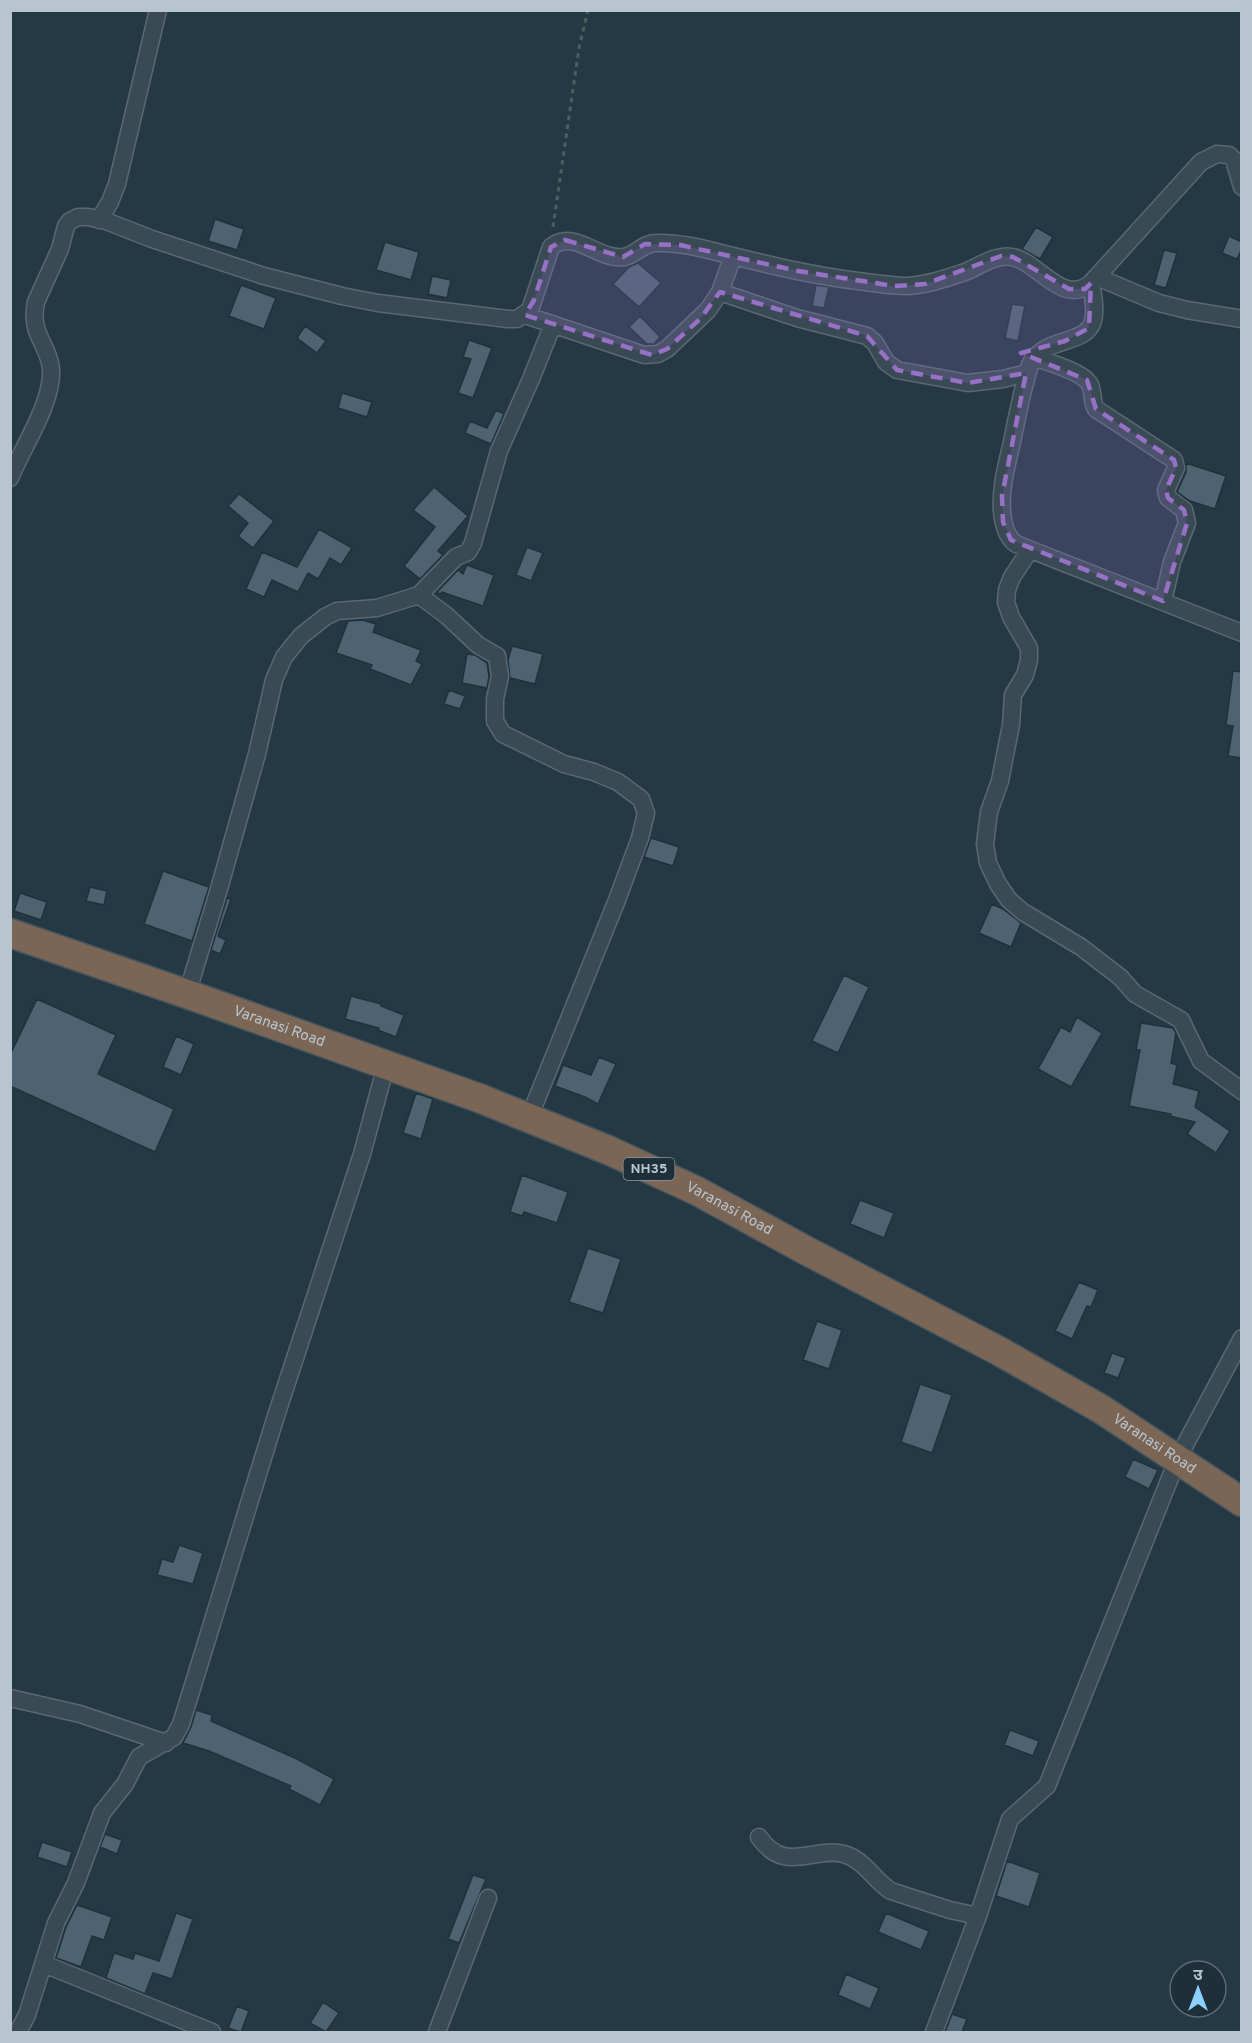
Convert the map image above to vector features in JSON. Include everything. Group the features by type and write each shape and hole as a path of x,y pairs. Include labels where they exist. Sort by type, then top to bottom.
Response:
{"highway":[{"name":"Varanasi Road","path":"10,933 386,1065 608,1150 716,1201 968,1334 1101,1409 1242,1502"}],"street":[{"path":"99,220 110,202 117,183 158,10"},
{"path":"10,478 14,452 43,410 51,379 49,359 35,327 36,302 70,221 78,217 99,220 264,276 362,301 518,319 525,315 534,300 551,247 565,240 613,256 623,257 632,254 645,244 665,243 814,274 894,286 925,284 963,272 1001,256 1013,257 1055,284 1069,289 1085,289 1188,176 1209,158 1218,154 1229,155 1234,160 1242,187"},
{"path":"525,315 644,355 657,354 667,349 715,302 734,256"},
{"path":"1094,280 1159,303 1242,319"},
{"path":"1094,280 1094,314 1089,328 1076,337 1039,351 1030,365 1007,467 1002,509 1003,522 1011,540 1030,550 1242,633"},
{"path":"720,292 797,318 867,336 886,362 897,370 968,383 982,382 1030,365 1078,374 1087,380 1091,386 1092,402 1096,409 1174,460 1176,468 1166,490 1168,498 1184,510 1187,523 1172,562 1163,601"},
{"path":"187,994 219,889 274,680 284,657 301,636 325,617 337,611 377,608 419,595 456,557 468,552 480,526 499,451 553,324"},
{"path":"1030,550 1012,577 1007,590 1006,602 1011,617 1029,648 1029,660 1025,675 1013,695 1011,725 1006,750 989,812 985,844 988,863 1009,900 1023,912 1081,947 1120,977 1135,994 1180,1020 1201,1061 1242,1091"},
{"path":"419,595 478,645 498,656 500,676 495,699 495,721 503,734 564,764 594,772 618,782 632,791 644,805 646,813 640,838 589,971 529,1118"},
{"path":"18,2032 27,2015 56,1923 76,1883 102,1813 125,1784 140,1757 174,1737 181,1724 276,1416 362,1155 386,1065"},
{"path":"934,2032 978,1916 1010,1819 1047,1786 1052,1776 1178,1458 1242,1338"},
{"path":"10,1698 80,1714 166,1743"},
{"path":"759,1837 770,1850 788,1857 842,1853 862,1864 883,1887 891,1892 978,1916"},
{"path":"437,2032 488,1898"},
{"path":"44,1964 212,2032"}],"path":[{"path":"551,247 574,79 588,10"}],"highlighted area":[{"path":"565,240 623,257 645,244 680,245 798,271 894,286 925,284 1001,256 1013,257 1069,289 1085,289 1091,283 1089,328 1065,341 1021,353 1087,380 1096,409 1174,460 1176,468 1166,490 1168,498 1184,510 1187,523 1163,601 1011,540 1003,522 1002,496 1026,373 968,383 897,370 867,336 720,292 700,319 667,349 652,355 525,315 534,300 551,247"}],"building":[{"path":"215,219 244,229 237,250 208,241"},
{"path":"1036,227 1053,237 1040,259 1022,249"},
{"path":"1229,236 1242,242 1237,259 1222,253"},
{"path":"385,242 419,252 411,280 376,270"},
{"path":"1164,250 1177,253 1166,288 1154,285"},
{"path":"638,263 661,283 639,307 613,284 629,267"},
{"path":"432,276 451,280 447,298 428,294"},
{"path":"241,285 276,298 264,329 229,316"},
{"path":"816,285 829,287 824,308 812,306"},
{"path":"1012,304 1025,306 1018,341 1005,338"},
{"path":"640,316 660,337 654,344 647,344 629,327"},
{"path":"305,326 326,341 317,353 297,338"},
{"path":"469,340 492,348 473,398 458,393 471,359 463,357"},
{"path":"342,393 372,402 367,417 338,408"},
{"path":"496,410 504,414 491,444 465,433 470,421 487,428"},
{"path":"1186,463 1226,476 1215,509 1190,501 1177,492 1186,472"},
{"path":"434,487 468,516 438,551 443,555 420,579 404,566 435,527 413,510"},
{"path":"239,494 274,521 253,548 238,536 248,523 228,506"},
{"path":"319,529 352,548 341,565 330,558 318,579 308,573 298,592 272,580 264,597 246,589 262,552 297,567"},
{"path":"527,547 543,553 531,581 516,575"},
{"path":"467,565 494,575 483,606 437,592 458,570 463,574"},
{"path":"363,620 376,624 373,632 421,650 416,661 422,664 411,685 370,669 372,665 336,653 348,621"},
{"path":"512,646 543,654 535,684 510,678 508,660"},
{"path":"467,654 475,655 487,663 489,676 487,688 462,683"},
{"path":"1233,671 1242,672 1242,758 1228,756 1233,726 1226,725"},
{"path":"449,690 465,696 460,709 444,704"},
{"path":"651,838 679,847 673,866 644,857"},
{"path":"163,871 209,887 192,941 144,924"},
{"path":"90,887 107,891 104,905 86,901"},
{"path":"20,893 47,902 41,920 14,911"},
{"path":"227,898 231,899 218,936 226,940 220,954 211,950"},
{"path":"992,904 1003,909 1021,923 1011,947 979,933"},
{"path":"844,975 869,987 838,1053 812,1041"},
{"path":"351,996 381,1004 381,1006 404,1015 396,1037 378,1030 379,1028 345,1019"},
{"path":"37,999 116,1035 98,1074 174,1109 155,1152 10,1086 10,1055"},
{"path":"1077,1017 1102,1033 1071,1087 1038,1069 1061,1027 1070,1032"},
{"path":"1141,1023 1173,1028 1176,1033 1171,1063 1177,1065 1173,1084 1199,1091 1195,1107 1230,1131 1216,1153 1187,1134 1195,1122 1170,1116 1171,1114 1129,1106 1140,1050 1136,1050"},
{"path":"176,1036 194,1044 181,1075 163,1067"},
{"path":"599,1057 616,1064 598,1104 555,1086 563,1065 591,1075"},
{"path":"416,1093 433,1099 421,1139 403,1133"},
{"path":"522,1175 568,1192 557,1223 524,1212 522,1216 510,1212"},
{"path":"860,1200 894,1213 884,1238 850,1224"},
{"path":"588,1248 621,1259 603,1313 569,1302"},
{"path":"1079,1282 1098,1290 1091,1307 1087,1306 1072,1339 1055,1331"},
{"path":"817,1321 842,1330 829,1369 803,1360"},
{"path":"1112,1353 1126,1358 1118,1378 1104,1373"},
{"path":"920,1384 952,1395 932,1453 901,1442"},
{"path":"1133,1459 1158,1470 1149,1489 1125,1477"},
{"path":"179,1545 203,1553 193,1584 157,1575 162,1559 173,1562"},
{"path":"196,1710 212,1715 211,1721 297,1759 334,1779 320,1805 289,1789 291,1786 209,1751 183,1743"},
{"path":"1010,1730 1039,1741 1033,1756 1004,1745"},
{"path":"105,1834 122,1840 117,1854 100,1847"},
{"path":"42,1842 72,1852 67,1867 37,1857"},
{"path":"1007,1861 1040,1873 1029,1907 996,1896"},
{"path":"473,1875 486,1879 459,1943 448,1939"},
{"path":"77,1905 112,1917 104,1940 92,1936 81,1967 56,1958 66,1927"},
{"path":"176,1913 193,1919 172,1979 153,1973 145,1994 106,1978 114,1953 133,1959 135,1953 159,1961"},
{"path":"886,1913 929,1931 921,1950 878,1932"},
{"path":"846,1974 879,1988 870,2009 838,1995"},
{"path":"323,2002 339,2013 326,2032 310,2023"},
{"path":"237,2006 249,2011 241,2032 228,2028"},
{"path":"952,2014 967,2019 962,2032 945,2032"}]}
